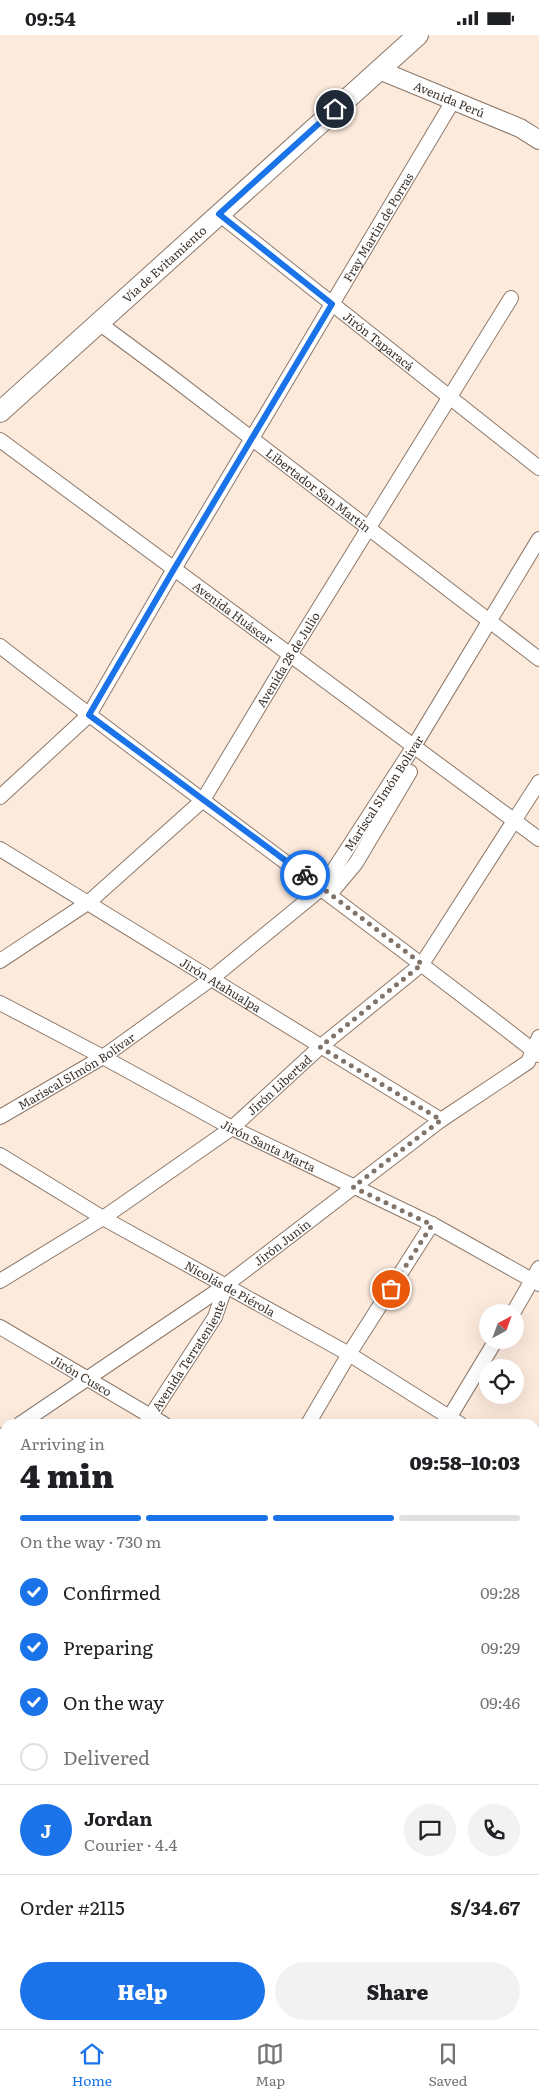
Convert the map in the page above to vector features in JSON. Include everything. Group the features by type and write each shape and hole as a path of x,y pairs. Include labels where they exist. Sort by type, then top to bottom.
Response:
{"highway":[{"name":"Vía de Evitamiento","path":"0,411 418,35"}],"main road":[{"name":"Avenida Perú","path":"379,70 520,128 539,140"},
{"name":"Avenida Perú","path":"520,128 539,131"}],"street":[{"name":"Fray Martin de Porras","path":"0,797 89,715 453,101"},
{"name":"Jirón Taparacá","path":"219,214 539,467"},
{"name":"Avenida 28 de Julio","path":"0,961 88,903 204,800 290,655 511,298"},
{"name":"Libertador San Martin","path":"99,323 369,527 539,659"},
{"name":"Avenida Huáscar","path":"0,441 539,839"},
{"name":"Mariscal SImón Bolívar","path":"0,1117 103,1057 211,979 326,891 539,539"},
{"path":"0,646 89,715 326,891 535,1052"},
{"path":"326,891 356,863 410,772"},
{"name":"Jirón Libertad","path":"0,1281 103,1218 232,1128 320,1047 422,964 539,782"},
{"name":"Jirón Atahualpa","path":"0,849 441,1120"},
{"name":"Jirón Santa Marta","path":"0,1003 232,1128 537,1277"},
{"name":"Jirón Junín","path":"27,1419 226,1285 441,1120 528,1062 535,1052 539,1037"},
{"name":"Nicolás de Piérola","path":"0,1155 103,1218 349,1354 449,1419"},
{"path":"311,1419 349,1354 432,1225"},
{"path":"519,1304 537,1277"},
{"name":"Avenida Terrateniente","path":"149,1419 215,1317 226,1285"},
{"name":"Jirón Cusco","path":"0,1327 87,1378 147,1419"},
{"path":"453,1419 491,1349"}],"way so far":[{"path":"305,875 422,964 320,1047 441,1120 353,1187 432,1225 391,1289"}],"route":[{"path":"305,875 89,715 332,304 219,214 335,109"}]}
